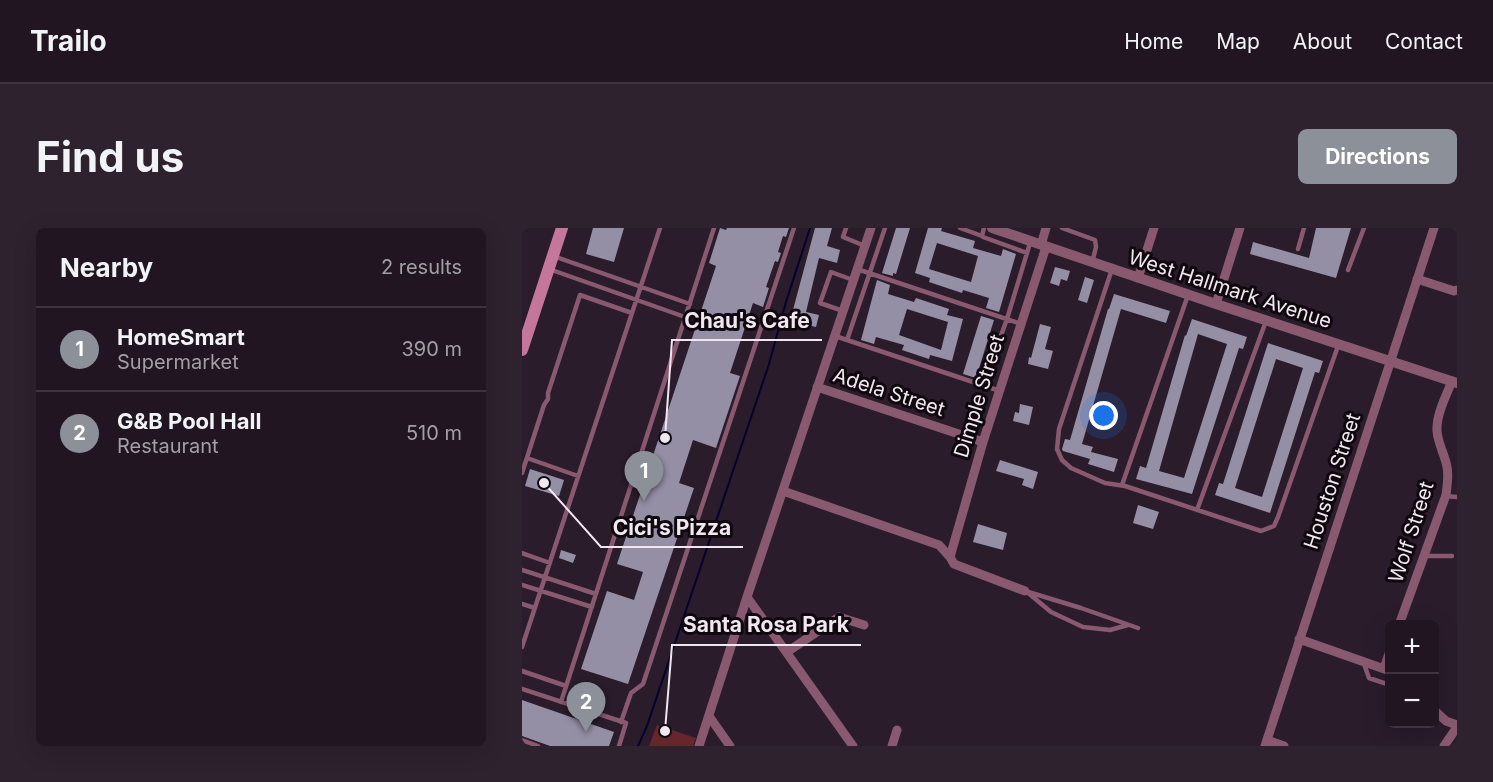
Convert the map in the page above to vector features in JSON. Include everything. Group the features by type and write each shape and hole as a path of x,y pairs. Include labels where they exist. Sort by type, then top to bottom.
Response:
{"main road":[{"path":"522,350 562,228"}],"street":[{"path":"699,746 871,228"},
{"name":"West Hallmark Avenue","path":"992,228 1036,247 1092,262 1454,382"},
{"name":"Dimple Street","path":"950,557 983,442 1021,324 1036,247 1046,228"},
{"path":"1138,278 1154,228"},
{"path":"1216,304 1240,228"},
{"name":"Houston Street","path":"1266,743 1434,228"},
{"path":"1417,279 1457,290"},
{"name":"Wolf Street","path":"1400,620 1453,477 1439,441 1437,429 1439,415 1454,382"},
{"name":"Adela Street","path":"817,387 983,442"},
{"path":"783,491 939,545 954,564 1025,591"},
{"path":"747,597 853,746"},
{"path":"787,652 839,618 864,625"},
{"path":"1299,639 1385,668"},
{"path":"1439,715 1457,726 1444,746"},
{"path":"709,716 730,746"},
{"path":"892,746 897,730"},
{"path":"1266,743 1284,746"}],"lane":[{"path":"522,647 660,228"},
{"path":"561,702 714,228"},
{"path":"621,722 631,693 643,684 794,228"},
{"path":"846,228 843,237 865,246"},
{"path":"847,340 885,228"},
{"path":"960,228 982,236 1036,247 1006,319 983,385"},
{"path":"982,236 984,228"},
{"path":"1062,228 1095,240 1096,247 1092,262"},
{"path":"1298,249 1304,228"},
{"path":"1348,270 1364,228"},
{"path":"553,256 690,304"},
{"path":"549,269 686,317"},
{"path":"857,269 1021,324"},
{"path":"1112,269 1059,429 1057,449 1062,460 1071,468 1105,483 1122,485 1261,531 1274,526 1338,344"},
{"path":"843,312 820,303 831,272 854,280"},
{"path":"522,473 580,295 632,313"},
{"path":"1122,485 1188,295"},
{"path":"1197,510 1266,321"},
{"path":"835,336 1000,391"},
{"path":"527,458 578,476"},
{"path":"1445,496 1457,497"},
{"path":"522,554 550,563"},
{"path":"1424,556 1452,556"},
{"path":"522,570 596,594"},
{"path":"522,585 592,607"},
{"path":"1025,591 1051,612 1083,627 1110,630 1129,625"},
{"path":"1025,591 1138,628"},
{"path":"522,604 535,608"},
{"path":"1363,661 1369,678 1385,684"},
{"path":"522,671 566,686"},
{"path":"522,689 626,723 619,746"},
{"path":"522,740 538,746"}],"shaded area":[{"path":"657,725 696,738 693,746 649,746"}],"building":[{"path":"593,228 624,228 614,262 586,254"},
{"path":"720,228 726,230 727,228 789,228 786,237 783,236 778,252 781,253 778,262 775,261 766,287 769,288 763,307 753,303 730,373 740,376 716,448 693,440 679,483 694,488 628,684 581,669 607,591 634,600 643,572 617,564 716,266 709,263"},
{"path":"815,228 832,228 827,246 840,250 837,263 819,258 806,312 819,315 816,327 790,321"},
{"path":"896,228 910,228 896,274 893,273 893,276 882,273"},
{"path":"928,228 942,228 941,231 975,241 973,248 1001,256 1003,249 1016,254 999,312 986,308 989,298 963,290 962,293 929,282 930,278 915,273","holes":["937,243 978,256 971,282 929,269"]},
{"path":"1316,228 1351,228 1336,278 1250,254 1253,242 1309,258"},
{"path":"1055,267 1070,271 1067,281 1061,279 1059,286 1050,283"},
{"path":"1085,277 1094,280 1087,303 1078,300"},
{"path":"877,280 890,285 888,294 914,302 916,298 949,309 947,315 963,319 952,361 930,355 929,359 902,350 904,345 876,337 874,344 861,340","holes":["907,309 948,322 941,350 899,335"]},
{"path":"1114,294 1170,311 1166,323 1121,309 1082,444 1093,447 1091,452 1118,459 1114,472 1088,464 1090,459 1062,449 1065,439 1070,440"},
{"path":"981,316 994,320 976,378 963,374"},
{"path":"1192,319 1247,337 1243,349 1239,348 1192,494 1136,479 1140,466 1146,468","holes":["1198,334 1227,344 1184,478 1159,471"]},
{"path":"1040,324 1051,327 1045,349 1053,351 1048,369 1028,364"},
{"path":"1268,343 1323,361 1319,373 1315,372 1270,513 1215,495 1219,483 1223,484","holes":["1276,359 1303,368 1262,497 1235,488"]},
{"path":"1020,404 1033,407 1029,425 1013,421 1015,412 1019,413"},
{"path":"1000,460 1038,472 1033,489 1022,485 1024,479 996,471"},
{"path":"530,469 564,480 559,496 525,486"},
{"path":"1138,505 1159,512 1153,529 1133,523"},
{"path":"978,524 1007,533 1003,550 973,542"},
{"path":"561,550 576,555 573,563 559,558"},
{"path":"522,700 614,732 609,746 550,746 522,736"}],"waterway":[{"path":"638,746 647,726 769,364 810,228"}],"place":[{"name":"Chau's Cafe","path":"665,438"},
{"name":"Cici's Pizza","path":"544,483"},
{"name":"HomeSmart","path":"644,501"},
{"name":"Santa Rosa Park","path":"665,731"},
{"name":"G&B Pool Hall","path":"586,732"}]}
